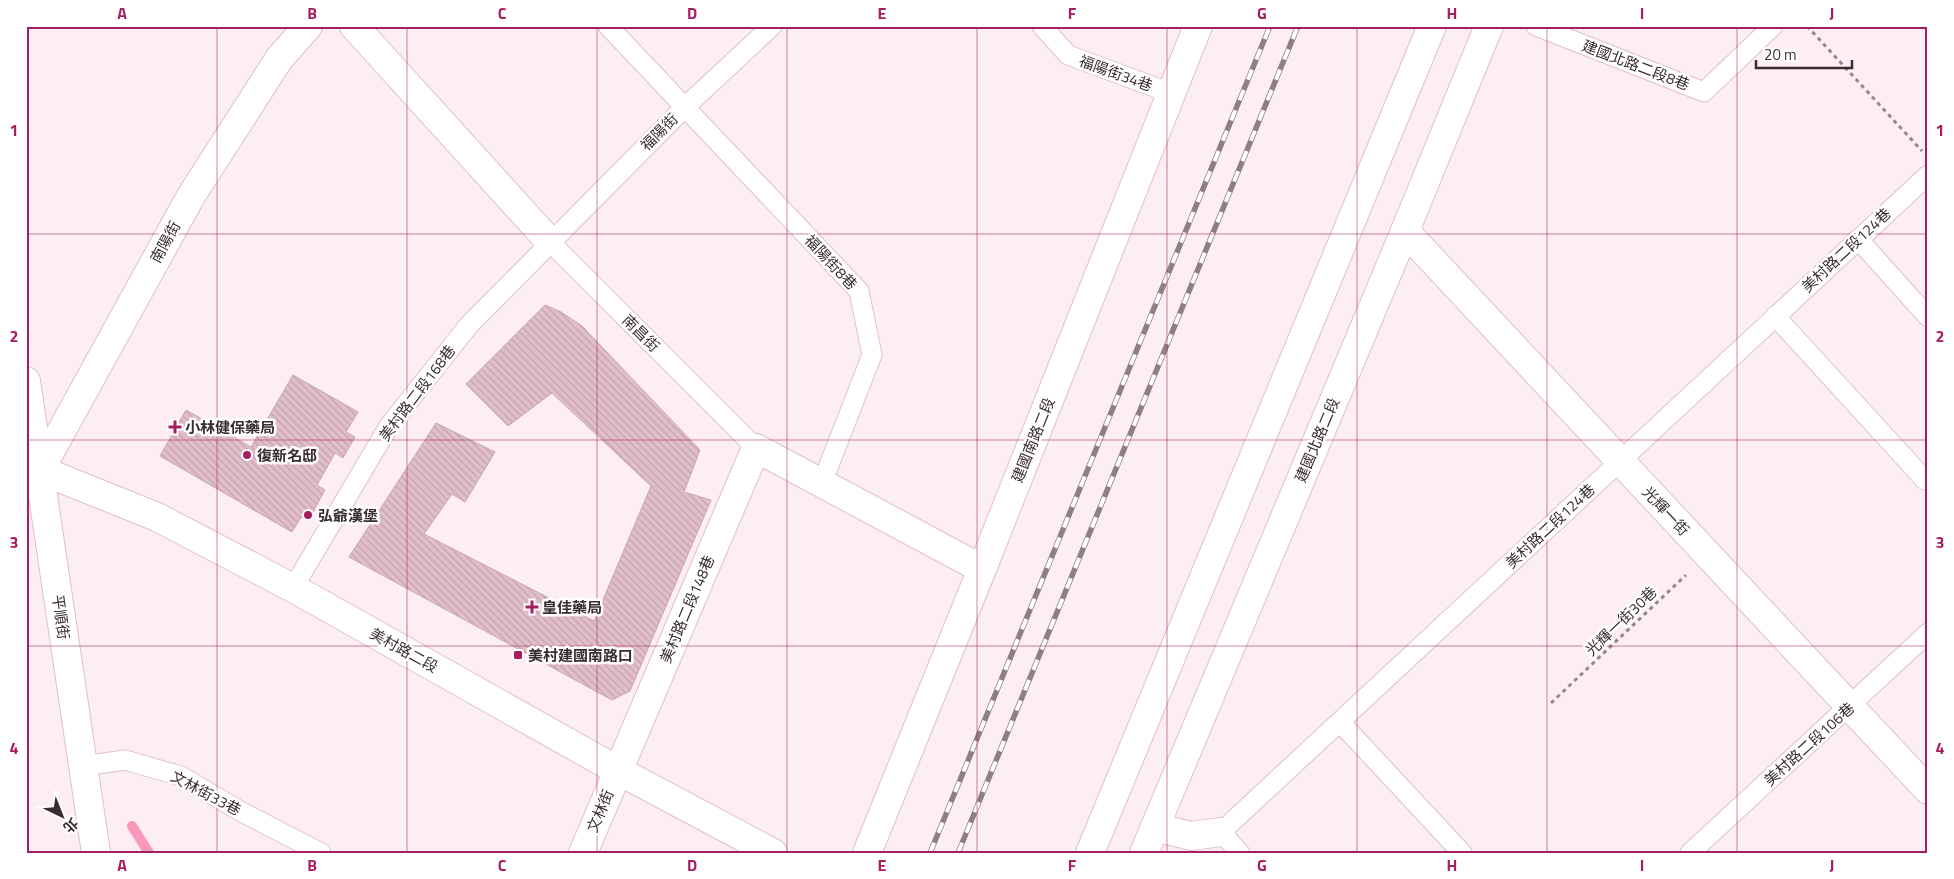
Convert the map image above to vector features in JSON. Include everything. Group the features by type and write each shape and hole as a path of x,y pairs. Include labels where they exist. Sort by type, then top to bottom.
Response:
{"street":[{"name":"南陽街","path":"33,468 191,196 279,59 308,26"},
{"name":"南昌街","path":"354,26 550,242"},
{"name":"建國南路二段","path":"867,853 1198,26"},
{"path":"1090,853 1432,26"},
{"name":"建國北路二段","path":"1144,853 1405,232 1489,26"},
{"name":"光輝一街","path":"1405,232 1928,790"},
{"name":"平順街","path":"26,381 33,468 96,853"},
{"name":"南昌街","path":"756,448 982,569"},
{"name":"美村路二段148巷","path":"617,770 756,448"},
{"name":"美村路二段","path":"33,468 157,517 293,588 617,770 773,853"},
{"name":"文林街","path":"583,853 617,770"},
{"path":"1155,827 1191,836 1220,832"}],"lane":[{"name":"福陽街8巷","path":"608,26 859,291 872,355 822,483"},
{"name":"福陽街","path":"550,242 684,107 772,26"},
{"name":"福陽街34巷","path":"1042,26 1068,55 1171,93"},
{"name":"建國北路二段8巷","path":"1536,26 1704,92 1773,26"},
{"name":"美村路二段124巷","path":"1220,832 1928,174"},
{"path":"1858,240 1928,317"},
{"name":"南昌街","path":"550,242 756,448"},
{"name":"美村路二段168巷","path":"293,588 389,426 469,325 550,242"},
{"path":"1776,316 1925,480"},
{"name":"美村路二段106巷","path":"1690,853 1928,633"},
{"path":"1340,722 1462,853"},
{"name":"文林街33巷","path":"83,766 125,760 182,776 320,853"},
{"path":"1220,832 1240,853"}],"path":[{"path":"1807,26 1926,155"},
{"name":"光輝一街30巷","path":"1550,703 1707,555"}],"building":[{"path":"545,305 561,312 582,326 700,450 684,492 711,500 630,691 612,700 349,557 436,423 495,452 465,502 452,494 424,534 594,621 651,486 552,393 508,426 466,384"},
{"name":"復新名邸","path":"293,375 358,412 346,432 355,437 343,458 335,453 317,485 325,490 308,521 301,517 292,532 160,456 186,410 251,447"}],"waterway":[{"path":"132,826 149,853"}],"railway":[{"path":"930,853 1270,26"},
{"path":"958,853 1298,26"}],"place":[{"name":"小林健保藥局","path":"175,427"},
{"name":"復新名邸","path":"247,455"},
{"name":"弘爺漢堡","path":"308,515"},
{"name":"皇佳藥局","path":"532,607"},
{"name":"美村建國南路口","path":"518,655"}]}
